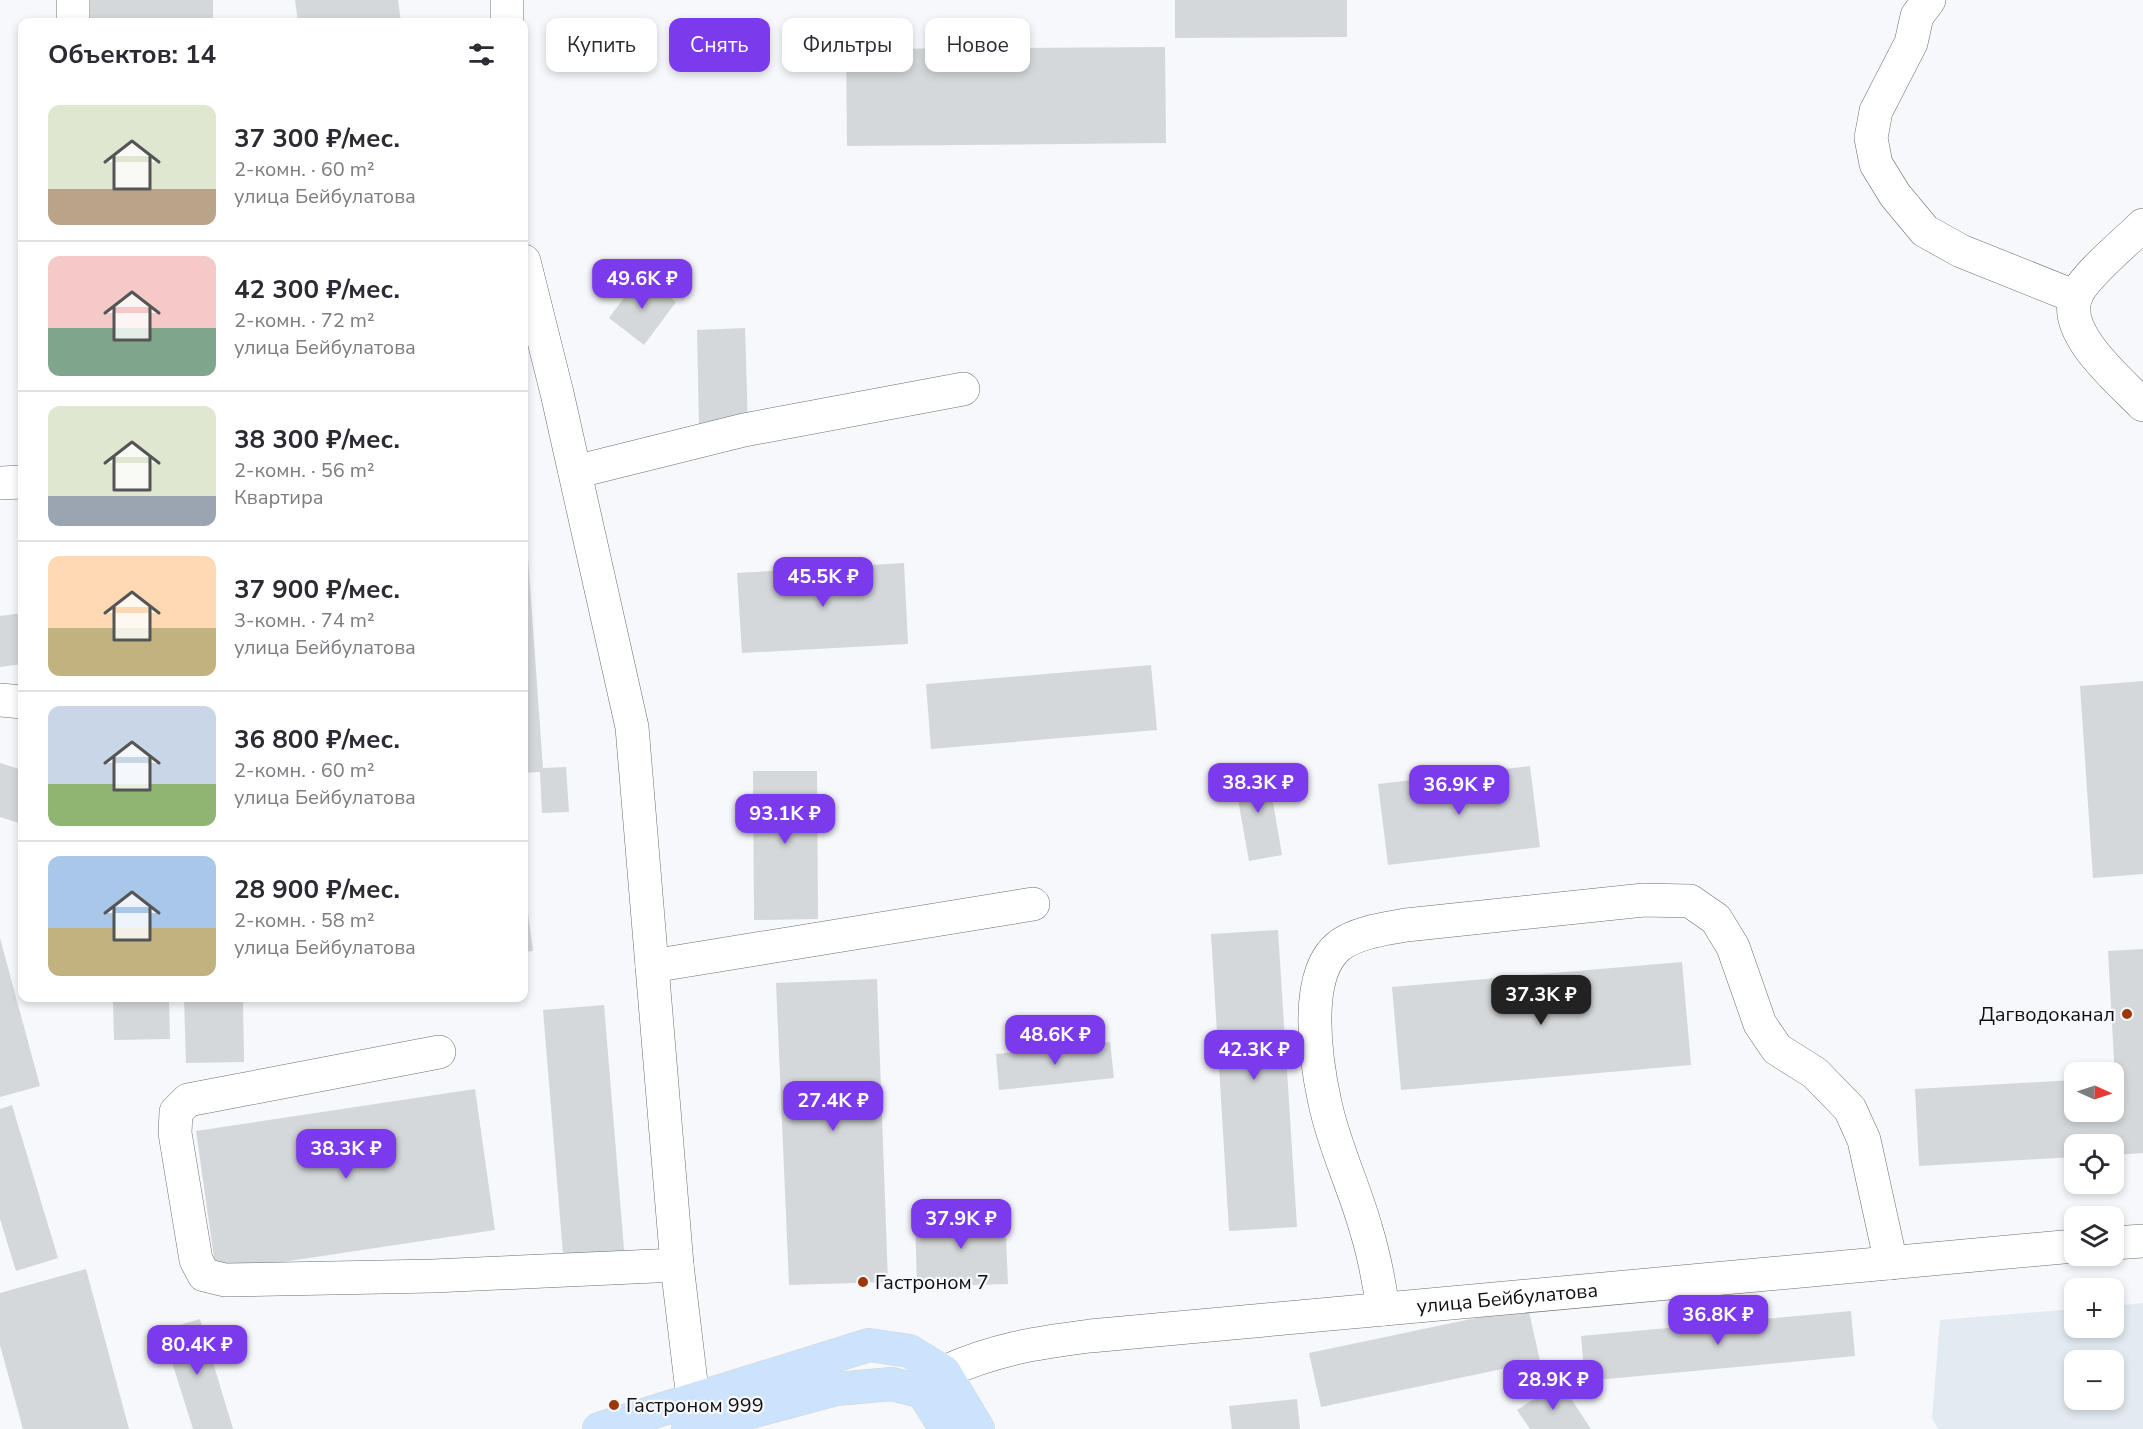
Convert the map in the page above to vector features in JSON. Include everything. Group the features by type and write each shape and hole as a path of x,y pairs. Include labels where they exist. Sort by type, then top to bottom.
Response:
{"main road":[{"path":"691,1414 868,1345 909,1352 944,1372 978,1429"},
{"path":"599,1429 836,1389 892,1384 923,1392 946,1429"}],"street":[{"path":"73,0 73,18"},
{"path":"507,0 507,18"},
{"path":"1929,0 1917,15 1911,43 1876,111 1871,138 1876,164 1895,195 1925,231 1961,251 2075,305"},
{"path":"2143,225 2085,283 2075,305 2078,330 2087,346 2143,405"},
{"path":"528,277 557,393 632,727 691,1414"},
{"path":"528,338 557,393"},
{"path":"575,472 733,433 963,389"},
{"path":"0,483 18,482"},
{"path":"0,700 18,702"},
{"path":"1383,1309 1378,1272 1365,1225 1325,1103 1315,1028 1317,988 1325,966 1340,945 1374,931 1406,925 1644,900 1690,901 1716,919 1733,947 1760,1024 1777,1049 1815,1073 1850,1109 1864,1140 1891,1263"},
{"path":"652,966 1033,904"},
{"path":"439,1052 188,1100 176,1112 175,1132 196,1260 204,1275 225,1280 433,1276 677,1264"},
{"path":"2124,1242 2143,1241"},
{"name":"улица Бейбулатова","path":"944,1372 979,1357 1018,1345 1090,1336 2064,1247"}],"shaded area":[{"path":"2143,1303 2143,1429 1938,1429 1932,1418 1940,1320 2064,1310 2064,1338 2124,1338 2124,1305"}],"building":[{"path":"86,0 213,0 213,18 87,18"},
{"path":"295,0 398,0 400,18 297,18"},
{"path":"1175,0 1347,0 1347,37 1175,38"},
{"path":"1165,47 1166,143 847,146 846,72 913,72 913,49 925,49 925,72 1030,72 1030,48"},
{"path":"641,275 676,302 644,345 609,318"},
{"path":"745,328 748,427 699,428 697,330"},
{"path":"528,557 543,768 566,767 569,812 542,813 540,772 528,773"},
{"path":"904,563 908,644 742,653 737,573"},
{"path":"18,614 18,665 0,667 0,616"},
{"path":"1151,665 1157,730 931,749 926,684"},
{"path":"2143,681 2143,874 2093,878 2080,686"},
{"path":"0,763 18,769 18,823 0,817"},
{"path":"1530,766 1540,847 1388,865 1378,784"},
{"path":"1267,767 1282,855 1249,861 1233,772"},
{"path":"753,771 817,771 818,919 754,920"},
{"path":"528,913 533,951 528,952"},
{"path":"1278,930 1297,1227 1229,1231 1211,934"},
{"path":"0,938 40,1086 0,1097"},
{"name":"Дагводоканал","path":"2143,949 2143,1153 2124,1154 2124,1134 2064,1134 2064,1158 1919,1166 1915,1089 2064,1081 2064,1122 2124,1122 2124,1062 2114,1062 2108,951"},
{"path":"1682,962 1691,1065 1401,1090 1392,987"},
{"path":"877,979 888,1282 789,1285 776,983"},
{"path":"113,1002 169,1002 170,1039 114,1040"},
{"path":"184,1002 243,1002 244,1062 186,1063"},
{"path":"604,1005 625,1261 564,1266 543,1010"},
{"path":"1110,1042 1114,1078 999,1090 996,1054"},
{"path":"475,1089 495,1230 216,1272 196,1131"},
{"path":"12,1105 58,1258 16,1271 0,1219 0,1109"},
{"path":"1005,1213 1008,1284 917,1287 915,1216"},
{"path":"86,1269 129,1429 23,1429 0,1345 0,1293"},
{"path":"1528,1307 1540,1361 1321,1407 1309,1353"},
{"path":"1851,1311 1855,1356 1585,1381 1581,1336"},
{"path":"200,1319 233,1429 193,1429 162,1330"},
{"path":"1560,1382 1591,1429 1530,1429 1517,1410"},
{"path":"1297,1399 1300,1429 1232,1429 1229,1406"}],"place":[{"name":"Дагводоканал","path":"2127,1014"},
{"name":"Гастроном 7","path":"863,1282"},
{"name":"Гастроном 999","path":"614,1405"}]}
